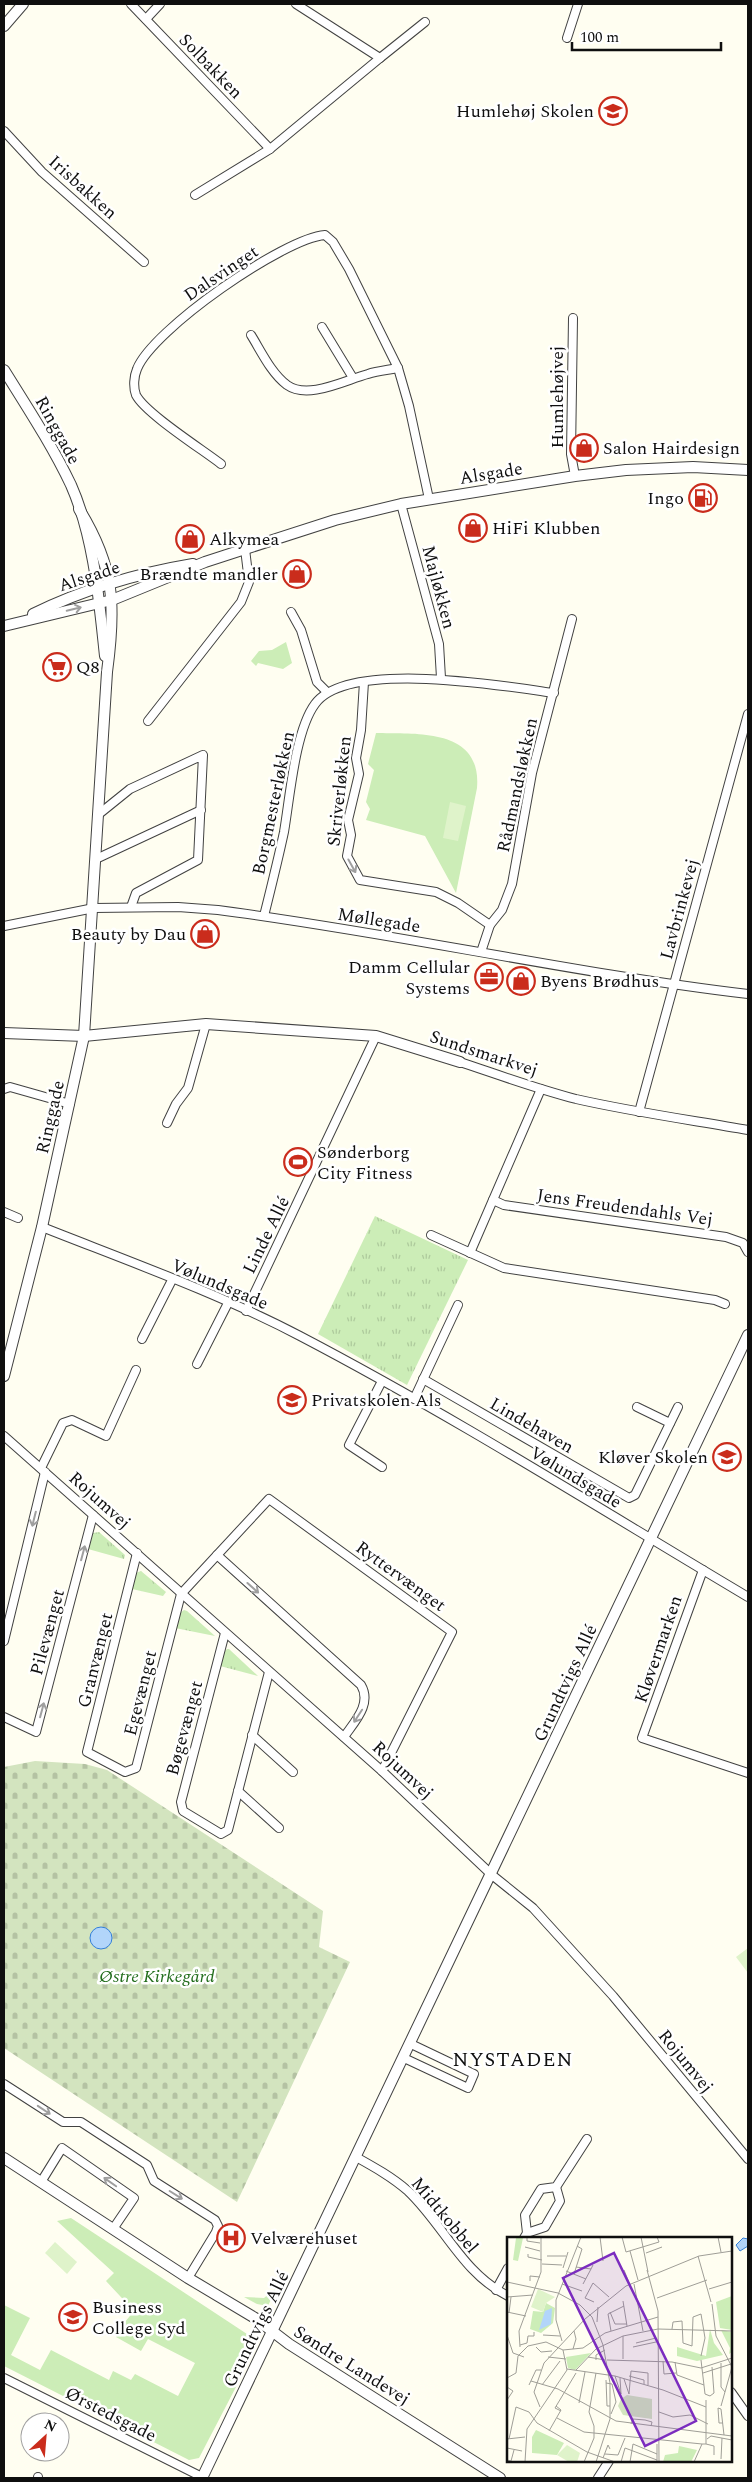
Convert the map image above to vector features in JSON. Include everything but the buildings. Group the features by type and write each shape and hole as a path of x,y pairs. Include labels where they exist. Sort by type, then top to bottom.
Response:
{"street":[{"path":"4,26 23,4"},
{"name":"Solbakken","path":"131,4 270,149"},
{"path":"146,19 160,4"},
{"path":"296,4 380,58"},
{"path":"567,38 578,4"},
{"path":"195,194 270,149 425,22"},
{"name":"Irisbakken","path":"4,131 42,172 144,262"},
{"name":"Dalsvinget","path":"221,464 148,408 136,395 134,381 137,368 152,348 183,317 221,289 290,246 312,236 325,236 333,242 349,269 398,368 409,406 429,499"},
{"name":"Humlehøjvej","path":"573,318 571,454 575,476"},
{"path":"322,326 353,378"},
{"path":"251,335 277,376 298,390 322,387 398,368"},
{"name":"Ringgade","path":"4,370 36,422 66,477 79,509 99,588 107,672"},
{"name":"Alsgade","path":"9,624 112,600 205,562 335,520 401,504 575,476 665,467 748,470"},
{"name":"Majløkken","path":"401,504 439,644 441,678"},
{"name":"Ringgade","path":"4,1376 42,1227 84,1036 94,908 107,672 112,633 112,600 111,585 97,537 79,509"},
{"path":"148,721 241,602 249,582 245,549"},
{"name":"Alsgade","path":"9,624 99,588 168,568 205,562"},
{"path":"291,612 301,630 317,682 327,692 343,685 364,682 441,678 554,692"},
{"name":"Rådmandsløkken","path":"481,952 490,925 502,910 512,884 532,774 572,620"},
{"name":"Skriverløkken","path":"364,682 363,714 356,758 359,774 348,820 352,835 347,856 360,880 436,892 458,903 490,925"},
{"name":"Borgmesterløkken","path":"264,916 283,835 302,731 315,703 327,692"},
{"name":"Lavbrinkevej","path":"639,1112 748,714"},
{"path":"99,814 130,789 203,755 198,860 136,893 131,907"},
{"path":"96,859 200,810"},
{"name":"Møllegade","path":"4,926 94,908 194,908 264,916 674,985 748,994"},
{"path":"168,1123 176,1104 188,1088 206,1024"},
{"name":"Sundsmarkvej","path":"4,1033 84,1036 206,1024 376,1036 541,1089 639,1112 748,1130"},
{"name":"Linde Allé","path":"246,1311 376,1036"},
{"path":"4,1089 10,1087 70,1104"},
{"path":"470,1253 541,1089"},
{"name":"Jens Freudendahls Vej","path":"493,1200 504,1205 726,1237 743,1243 748,1252"},
{"path":"4,1212 18,1218"},
{"name":"Vølundsgade","path":"42,1227 228,1303 299,1335 414,1399 651,1539"},
{"path":"431,1235 504,1268 715,1300 725,1304"},
{"path":"142,1338 172,1280"},
{"path":"197,1364 228,1303"},
{"path":"414,1399 458,1305"},
{"name":"Grundtvigs Allé","path":"203,2478 748,1335"},
{"path":"4,1642 43,1470 62,1423 72,1420 106,1436 136,1370"},
{"name":"Lindehaven","path":"423,1379 630,1498 635,1495 678,1407"},
{"path":"382,1381 348,1445 382,1467"},
{"path":"637,1407 670,1423"},
{"name":"Rojumvej","path":"4,1436 137,1553 180,1594 382,1771 492,1874 533,1908 570,1947 748,2159"},
{"name":"Ryttervænget","path":"180,1594 269,1498 452,1632 382,1771"},
{"name":"Pilevænget","path":"4,1717 36,1732 93,1515"},
{"path":"651,1539 748,1597"},
{"name":"Granvænget","path":"107,1763 87,1752 137,1553"},
{"path":"217,1555 362,1685 366,1694 365,1705 344,1737"},
{"name":"Kløvermarken","path":"703,1570 642,1738 748,1773"},
{"name":"Egevænget","path":"107,1763 125,1772 136,1768 180,1594"},
{"name":"Bøgevænget","path":"225,1633 181,1802 183,1812 220,1834 228,1830 238,1791"},
{"path":"269,1672 238,1791 280,1828"},
{"path":"252,1735 293,1772"},
{"path":"404,2058 468,2088 474,2074 411,2044"},
{"path":"4,2084 63,2122 80,2122 147,2164 154,2181 215,2220 218,2226 216,2232 188,2278"},
{"path":"556,2187 541,2189 525,2215 526,2236 545,2227 560,2201 556,2187 587,2139"},
{"path":"41,2182 62,2148 134,2198 113,2229"},
{"name":"Midtkobbel","path":"356,2157 393,2178 425,2210 461,2259 478,2276 496,2290 507,2296"},
{"name":"Søndre Landevej","path":"4,2158 188,2278 255,2318 272,2332 500,2478"},
{"path":"496,2290 507,2270"},
{"name":"Ørstedsgade","path":"4,2378 203,2478"},
{"path":"732,2393 748,2416"},
{"path":"598,2478 608,2462"}],"green space":[{"path":"286,642 292,663 283,669 258,663 256,666 251,661 259,651 272,650"},
{"path":"376,733 427,735 444,738 458,744 469,754 476,768 477,788 456,893 425,836 366,820 370,809 366,802 374,770 368,764"},
{"path":"450,802 466,806 458,841 443,838"},
{"path":"375,1216 468,1260 407,1385 318,1334"},
{"path":"99,1532 125,1555 124,1559 88,1549 93,1533"},
{"path":"141,1571 166,1592 163,1596 132,1589 136,1573"},
{"path":"184,1610 215,1636 175,1628 180,1613"},
{"path":"227,1649 258,1676 220,1666 223,1653"},
{"name":"Østre Kirkegård","path":"35,1761 85,1764 107,1770 323,1911 319,1947 350,1962 237,2202 4,2048 4,1767"},
{"path":"748,1948 748,1973 736,1957"},
{"path":"71,2218 247,2334 237,2385 199,2458 189,2460 4,2366 4,2305 30,2318 11,2355 40,2370 51,2350 109,2380 113,2371 131,2380 135,2374 178,2396 195,2363 148,2339 141,2351 116,2337 120,2328 134,2311 106,2281 114,2273 57,2221"},
{"path":"55,2242 77,2262 67,2274 45,2253"},
{"path":"276,2288 268,2306 257,2304 244,2297 264,2298"}],"water":[{"path":"101,1927 109,1930 112,1938 109,1946 101,1949 93,1946 90,1938 93,1930"},
{"path":"743,2238 748,2239 748,2246 740,2251 736,2245"}],"place":[{"name":"Humlehøj Skolen","path":"613,111"},
{"name":"Salon Hairdesign","path":"584,448"},
{"name":"Ingo","path":"703,498"},
{"name":"HiFi Klubben","path":"473,528"},
{"name":"Alkymea","path":"190,539"},
{"name":"Brændte mandler","path":"297,574"},
{"name":"Q8","path":"57,667"},
{"name":"Beauty by Dau","path":"205,934"},
{"name":"Damm Cellular Systems","path":"489,977"},
{"name":"Byens Brødhus","path":"521,981"},
{"name":"Sønderborg City Fitness","path":"298,1162"},
{"name":"Privatskolen Als","path":"292,1400"},
{"name":"Kløver Skolen","path":"727,1457"},
{"name":"Velværehuset","path":"231,2238"},
{"name":"Business College Syd","path":"73,2317"}],"district":[{"name":"NYSTADEN","path":"513,2059"}]}
